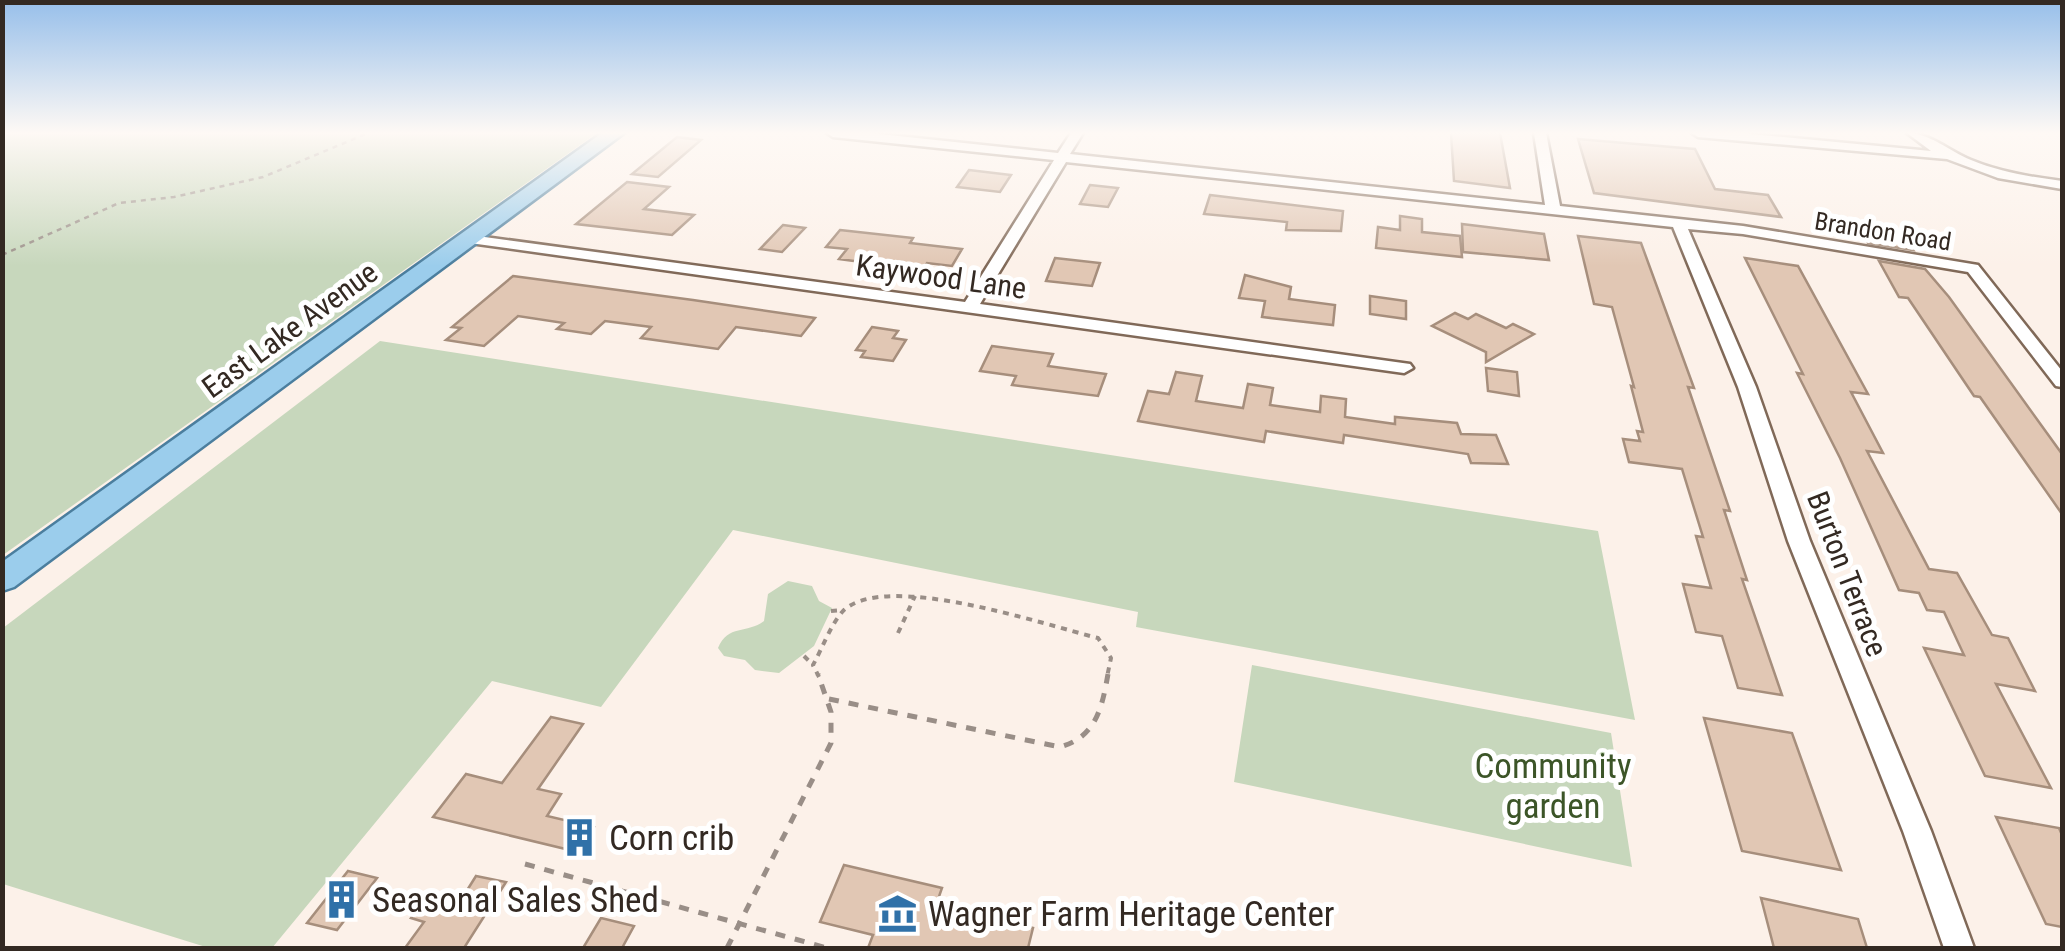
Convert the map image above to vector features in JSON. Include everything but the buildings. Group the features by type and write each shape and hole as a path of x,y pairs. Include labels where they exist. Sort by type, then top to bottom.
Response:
{"main road":[{"name":"East Lake Avenue","path":"2,579 554,177"}],"street":[{"path":"970,308 1050,177"},
{"name":"Brandon Road","path":"1252,177 1678,222 1973,268 2062,382"},
{"path":"1548,177 1553,208"},
{"path":"2014,177 2062,184"},
{"name":"Burton Terrace","path":"1678,222 1747,387 1799,542 1918,831 1959,948"},
{"name":"Kaywood Lane","path":"470,239 1404,368"}],"path":[{"path":"2,255 119,203 190,194 261,177"},
{"path":"898,632 916,594"},
{"path":"829,699 1060,747 1080,744 1092,732 1111,658 1098,638 916,594 875,598 831,611"},
{"path":"813,666 844,610"},
{"path":"726,948 831,743 834,725 829,699 804,656"},
{"path":"526,864 828,948"}],"green space":[{"path":"3,177 535,177 3,555"},
{"path":"380,341 1598,531 1635,720 1136,627 1138,612 733,530 601,707 492,681 272,948 209,948 3,884 3,628"},
{"path":"788,581 812,586 819,601 832,608 814,646 779,673 755,670 745,660 724,656 718,648 722,640 732,632 764,621 768,594"},
{"name":"Community garden","path":"1252,665 1611,733 1632,867 1234,782"}],"place":[{"name":"Corn crib","path":"579,838"},
{"name":"Seasonal Sales Shed","path":"342,900"},
{"name":"Wagner Farm Heritage Center","path":"898,914"}]}
